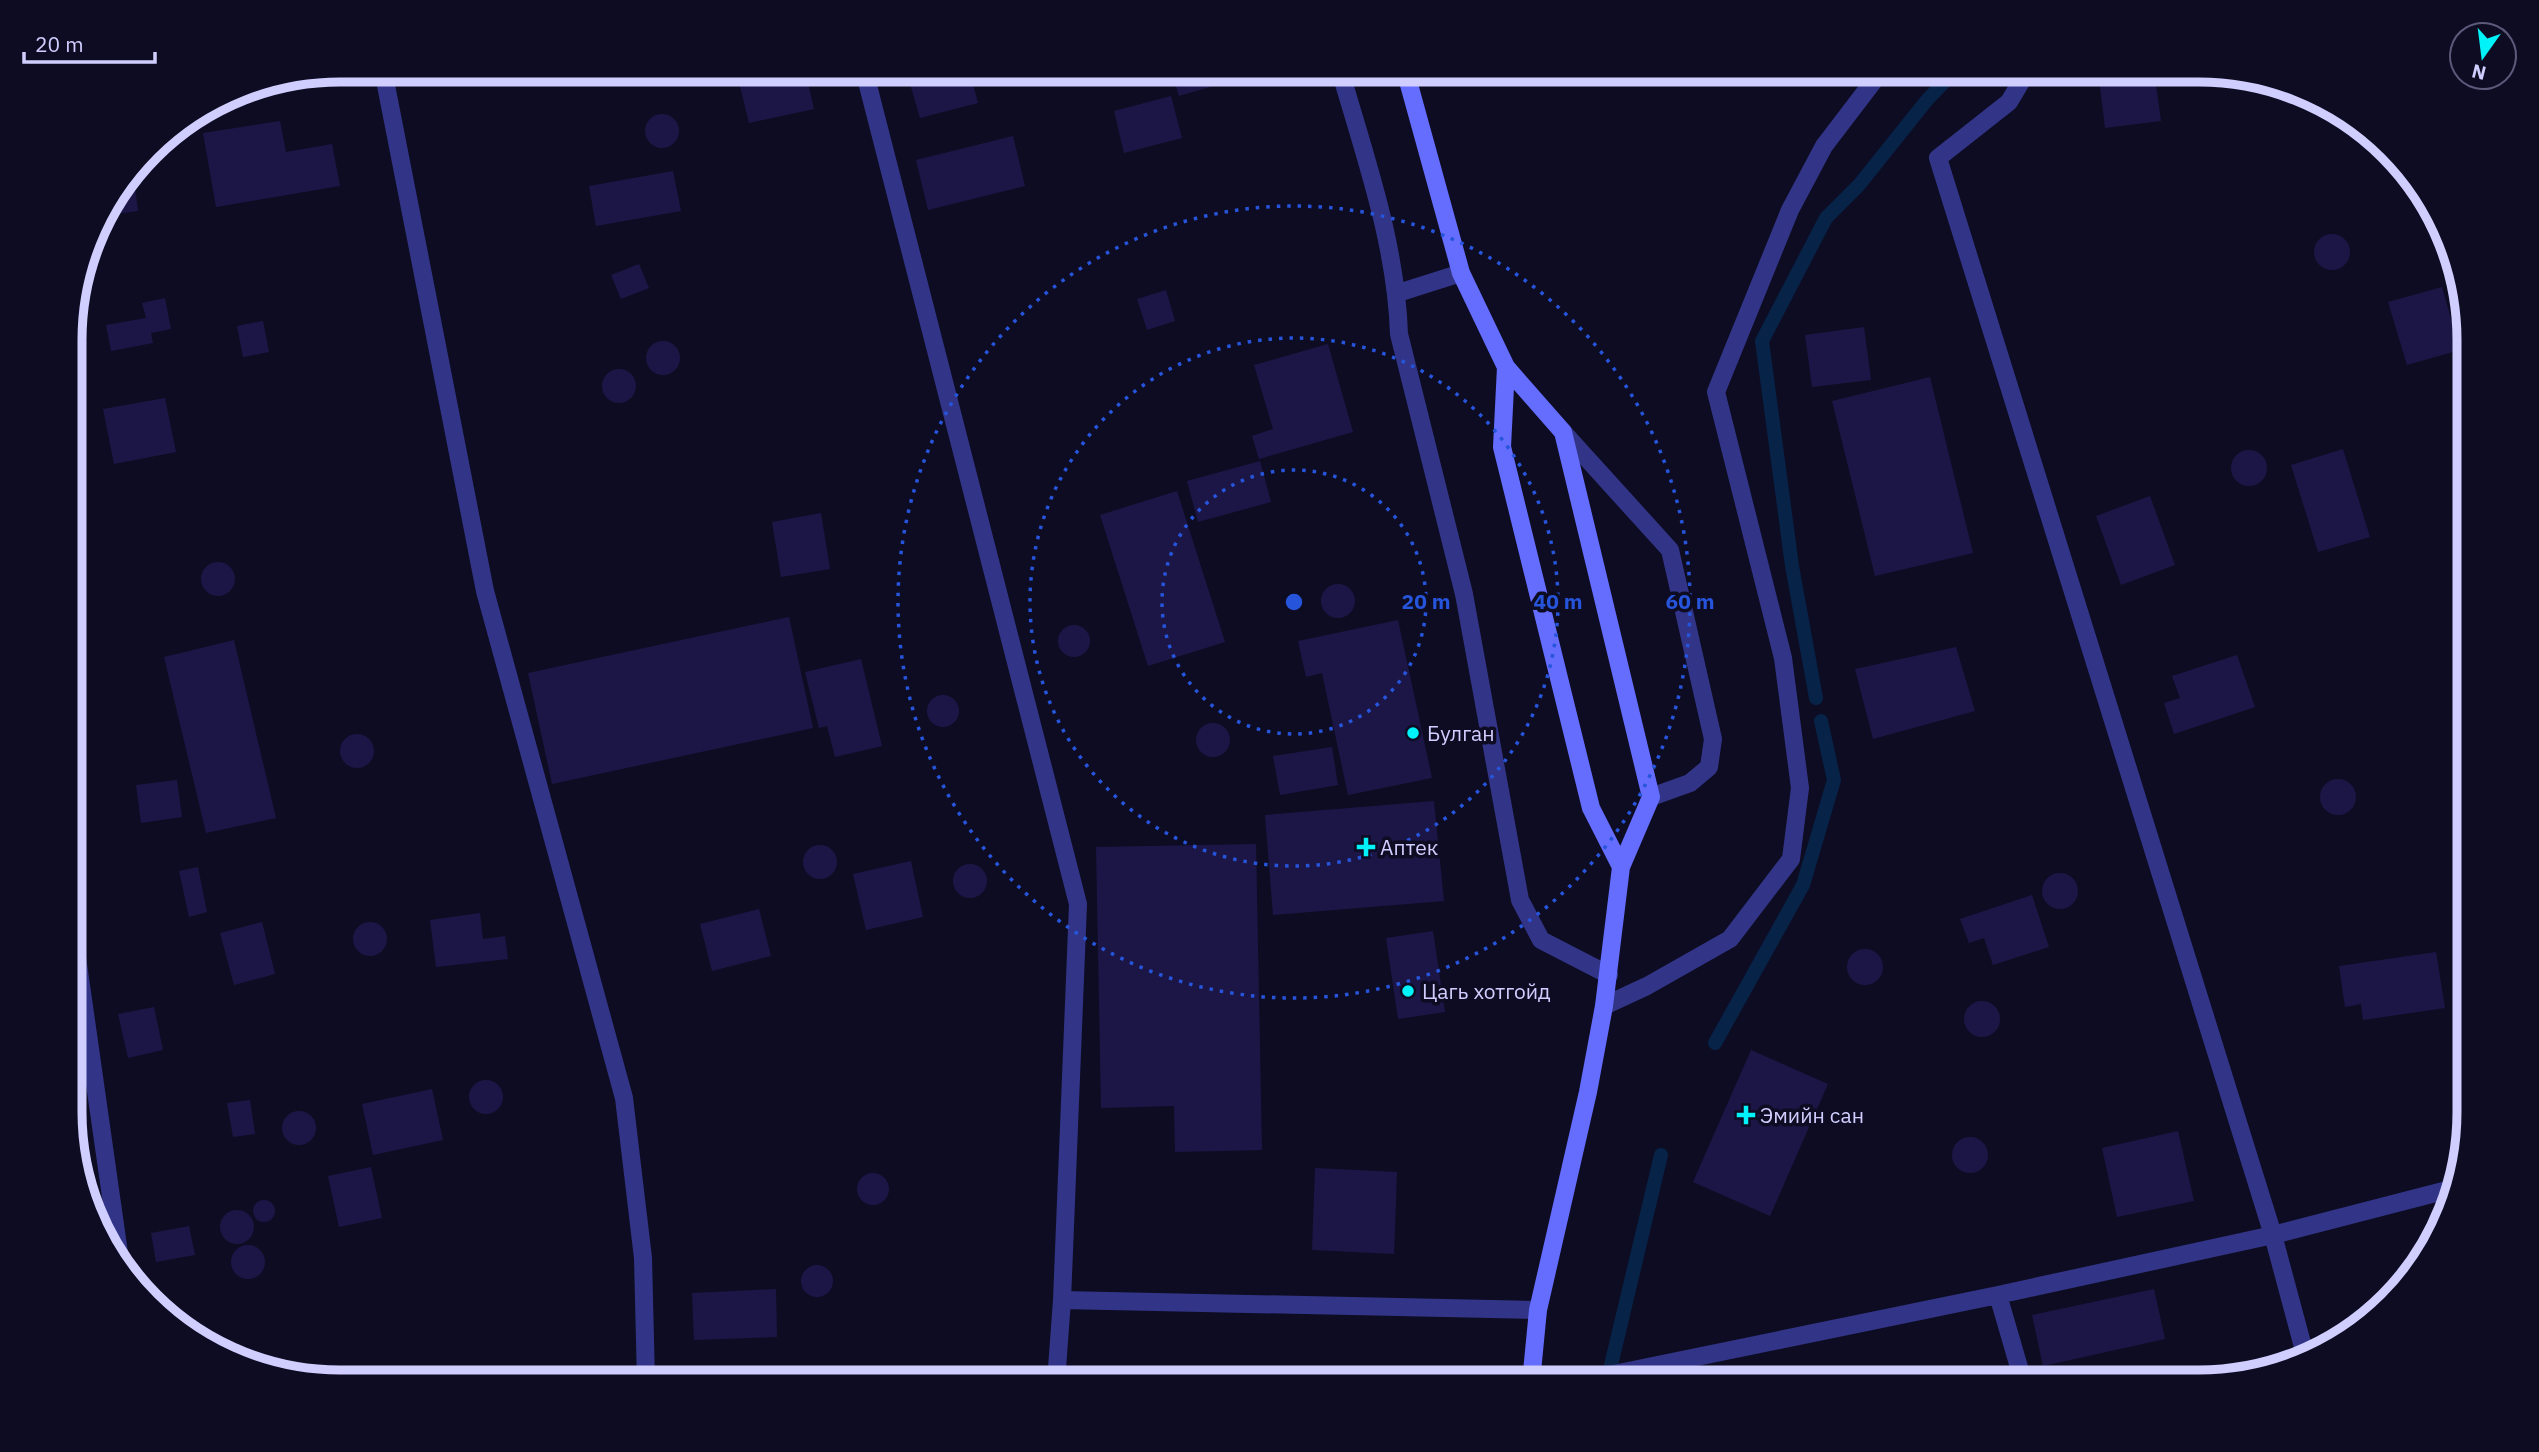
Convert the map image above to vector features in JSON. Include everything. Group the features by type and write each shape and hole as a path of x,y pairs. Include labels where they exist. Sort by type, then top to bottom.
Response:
{"street":[{"path":"385,82 485,591 624,1098 643,1258 646,1370"},
{"path":"867,82 1078,904 1057,1370"},
{"path":"1343,82 1390,248 1398,293 1399,334 1464,594 1520,900 1541,940 1609,975"},
{"path":"1408,82 1461,273 1506,367 1670,550 1713,739 1709,767 1690,783 1650,797"},
{"path":"1604,1006 1647,986 1730,939 1791,859 1800,788 1783,658 1716,392 1790,210 1824,146 1873,82"},
{"path":"2021,82 2009,102 1938,158 2273,1235 2303,1348"},
{"path":"1398,293 1461,273"},
{"path":"1506,367 1502,446 1591,808 1621,867"},
{"path":"1532,1370 1538,1310 1588,1092 1604,1006 1621,867 1650,797 1563,432"},
{"path":"82,992 117,1242"},
{"path":"1665,1370 2273,1235 2444,1191"},
{"path":"1998,1295 2020,1370"},
{"path":"1062,1300 1538,1310"}],"building":[{"path":"739,82 808,82 814,109 749,123"},
{"path":"910,82 972,82 978,103 920,118"},
{"path":"1175,82 1227,82 1179,96"},
{"path":"2099,82 2156,82 2161,121 2105,128"},
{"path":"1171,96 1182,138 1124,153 1114,111"},
{"path":"662,114 674,119 679,131 674,143 662,148 650,143 645,131 650,119"},
{"path":"280,121 286,152 332,144 340,186 216,207 203,133"},
{"path":"1013,136 1025,186 928,210 916,160"},
{"path":"673,171 681,211 596,226 589,186"},
{"path":"135,184 138,211 115,214"},
{"path":"2332,234 2345,239 2350,252 2345,265 2332,270 2319,265 2314,252 2319,239"},
{"path":"639,264 649,288 621,299 611,275"},
{"path":"2442,287 2457,339 2457,351 2407,365 2388,302"},
{"path":"1166,290 1175,321 1147,330 1137,299"},
{"path":"165,298 171,329 151,333 153,343 111,351 106,325 146,318 142,303"},
{"path":"263,321 269,352 243,357 237,326"},
{"path":"1864,327 1871,380 1812,387 1805,335"},
{"path":"663,341 675,346 680,358 675,370 663,375 651,370 646,358 651,346"},
{"path":"1328,344 1353,432 1259,459 1252,436 1273,429 1254,365"},
{"path":"619,369 631,374 636,386 631,398 619,403 607,398 602,386 607,374"},
{"path":"1930,377 1973,553 1875,576 1832,401"},
{"path":"165,398 176,452 114,464 103,409"},
{"path":"2343,449 2370,537 2318,552 2291,465"},
{"path":"2249,450 2262,455 2267,468 2262,481 2249,486 2236,481 2231,468 2236,455"},
{"path":"1260,461 1271,502 1198,522 1187,481"},
{"path":"1177,491 1225,642 1148,666 1100,515"},
{"path":"2150,496 2175,565 2121,585 2096,516"},
{"path":"821,513 830,569 781,577 772,522"},
{"path":"218,562 230,567 235,579 230,591 218,596 206,591 201,579 206,567"},
{"path":"1338,584 1350,589 1355,601 1350,613 1338,618 1326,613 1321,601 1326,589"},
{"path":"789,617 813,728 552,784 528,673"},
{"path":"1398,620 1432,778 1348,795 1322,673 1306,677 1298,641"},
{"path":"1074,625 1085,630 1090,641 1085,652 1074,657 1063,652 1058,641 1063,630"},
{"path":"234,640 276,818 206,833 164,657"},
{"path":"1956,647 1975,711 1873,739 1855,669"},
{"path":"2237,655 2255,707 2174,734 2164,703 2180,698 2172,676"},
{"path":"861,659 882,746 835,757 827,726 819,728 805,672"},
{"path":"943,695 955,699 959,711 955,723 943,727 931,723 927,711 931,699"},
{"path":"1213,723 1225,728 1230,740 1225,752 1213,757 1201,752 1196,740 1201,728"},
{"path":"357,734 369,739 374,751 369,763 357,768 345,763 340,751 345,739"},
{"path":"1332,747 1338,785 1280,795 1273,756"},
{"path":"2338,779 2351,784 2356,797 2351,810 2338,815 2325,810 2320,797 2325,784"},
{"path":"177,780 182,817 141,823 136,785"},
{"path":"1434,801 1444,901 1273,915 1265,815"},
{"path":"1256,844 1262,1150 1175,1152 1174,1106 1101,1108 1096,847"},
{"path":"820,845 832,850 837,862 832,874 820,879 808,874 803,862 808,850"},
{"path":"911,861 923,917 866,930 853,874"},
{"path":"970,864 982,869 987,881 982,893 970,898 958,893 953,881 958,869"},
{"path":"198,867 207,912 189,917 179,871"},
{"path":"2060,873 2073,878 2078,891 2073,904 2060,909 2047,904 2042,891 2047,878"},
{"path":"2032,895 2049,947 1993,965 1984,938 1969,943 1960,919"},
{"path":"759,909 771,956 712,971 700,924"},
{"path":"480,913 483,939 505,936 508,959 436,967 430,920"},
{"path":"262,922 275,974 234,985 220,933"},
{"path":"370,922 382,927 387,939 382,951 370,956 358,951 353,939 358,927"},
{"path":"1433,931 1445,1012 1398,1019 1386,938"},
{"path":"1865,949 1878,954 1883,967 1878,980 1865,985 1852,980 1847,967 1852,954"},
{"path":"2436,952 2445,1008 2363,1020 2361,1004 2345,1007 2339,966"},
{"path":"1982,1001 1995,1006 2000,1019 1995,1032 1982,1037 1969,1032 1964,1019 1969,1006"},
{"path":"154,1007 163,1050 128,1058 118,1014"},
{"path":"1751,1050 1828,1084 1770,1216 1693,1182"},
{"path":"486,1080 498,1085 503,1097 498,1109 486,1114 474,1109 469,1097 474,1085"},
{"path":"432,1089 443,1140 373,1155 362,1104"},
{"path":"250,1100 255,1134 233,1137 227,1103"},
{"path":"299,1111 311,1116 316,1128 311,1140 299,1145 287,1140 282,1128 287,1116"},
{"path":"2178,1131 2194,1201 2117,1217 2102,1148"},
{"path":"1970,1137 1983,1142 1988,1155 1983,1168 1970,1173 1957,1168 1952,1155 1957,1142"},
{"path":"371,1167 382,1218 339,1227 328,1176"},
{"path":"1315,1168 1397,1172 1394,1254 1312,1250"},
{"path":"873,1173 885,1177 889,1189 885,1201 873,1205 861,1201 857,1189 861,1177"},
{"path":"264,1200 272,1203 275,1211 272,1219 264,1222 256,1219 253,1211 256,1203"},
{"path":"237,1210 249,1215 254,1227 249,1239 237,1244 225,1239 220,1227 225,1215"},
{"path":"189,1226 195,1255 156,1262 151,1233"},
{"path":"248,1245 260,1250 265,1262 260,1274 248,1279 236,1274 231,1262 236,1250"},
{"path":"817,1265 829,1269 833,1281 829,1293 817,1297 805,1293 801,1281 805,1269"},
{"path":"776,1289 777,1337 694,1340 692,1293"},
{"path":"2154,1289 2165,1339 2043,1366 2032,1315"}],"waterway":[{"path":"1816,698 1792,566 1762,341 1826,218 1859,185 1944,82"},
{"path":"1715,1043 1803,885 1834,780 1821,721"},
{"path":"1610,1370 1661,1155"}],"place":[{"name":"Булган","path":"1413,733"},
{"name":"Аптек","path":"1366,847"},
{"name":"Цагь хотгойд","path":"1408,991"},
{"name":"Эмийн сан","path":"1746,1115"}]}
